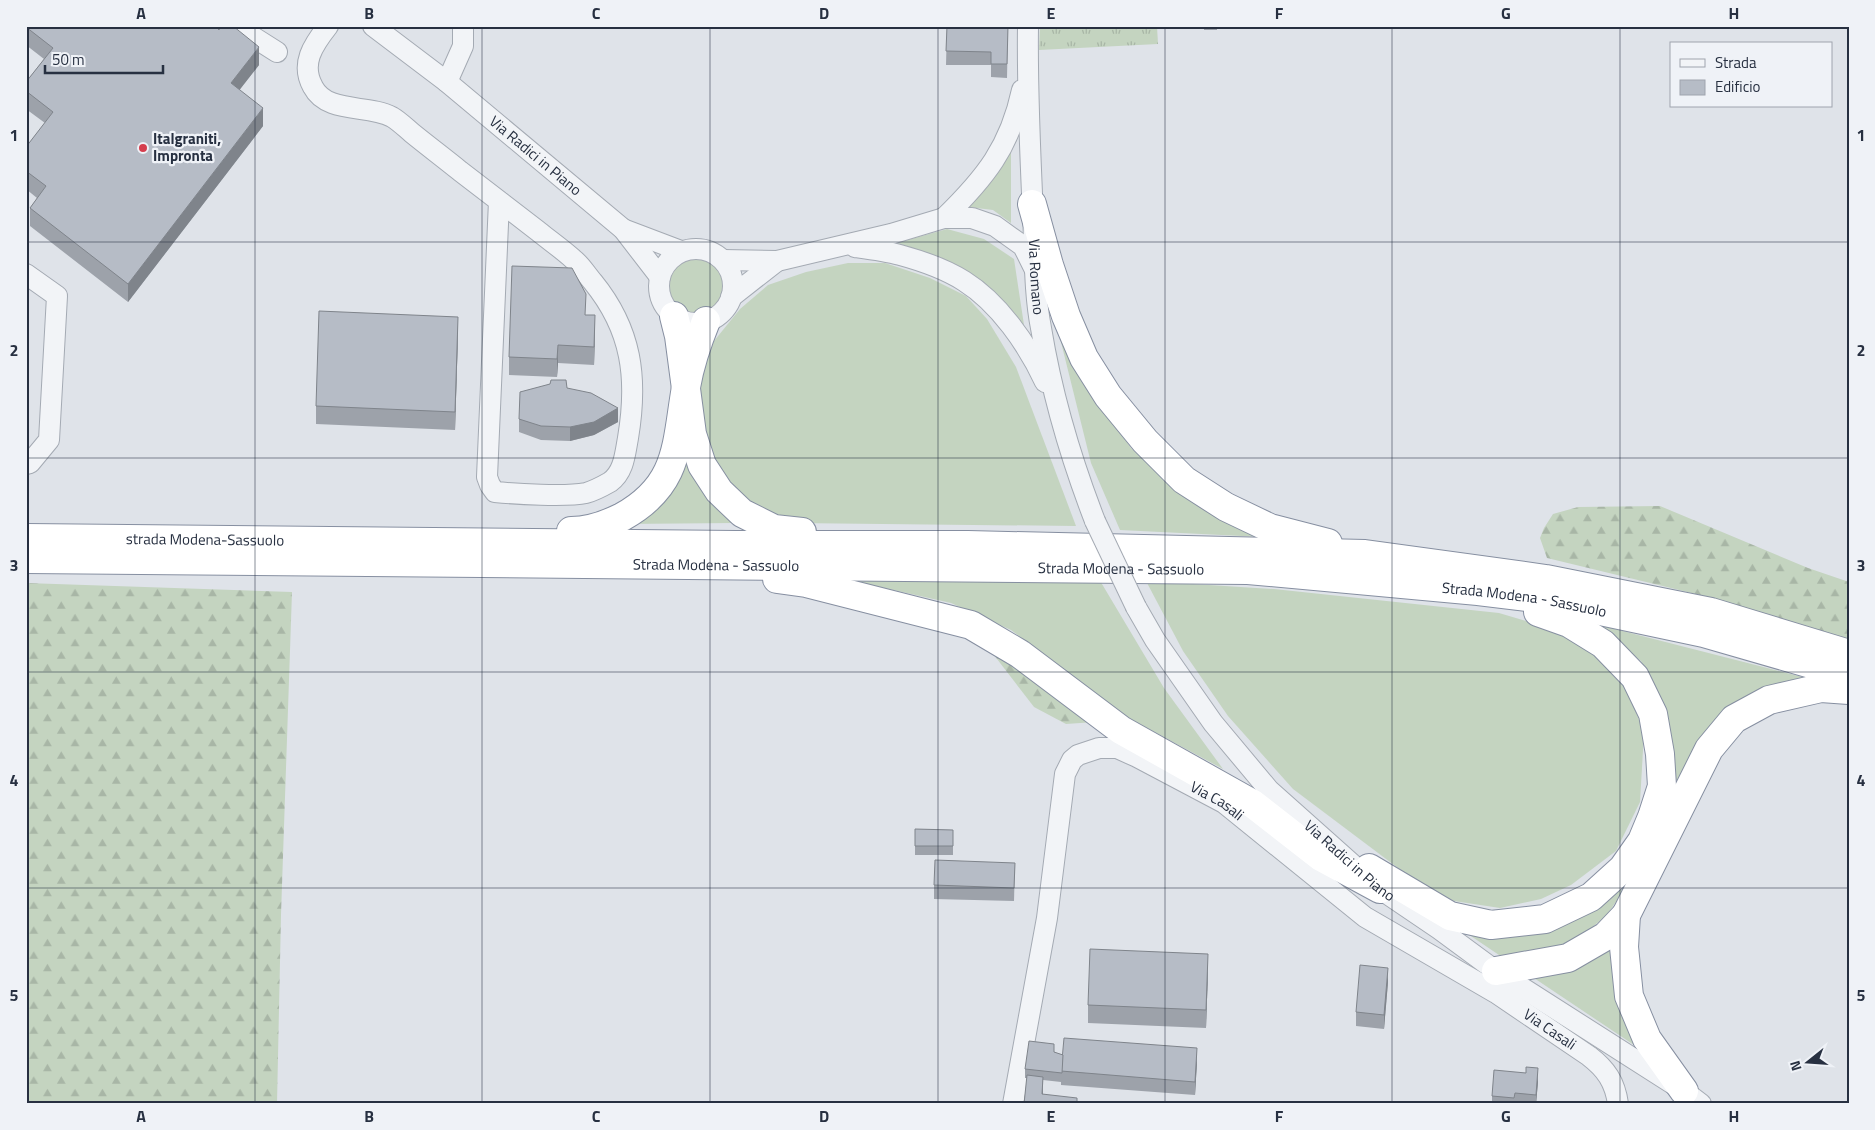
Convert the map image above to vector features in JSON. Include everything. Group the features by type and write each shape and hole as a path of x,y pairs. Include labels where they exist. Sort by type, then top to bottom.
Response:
{"highway":[{"path":"1032,204 1063,308 1084,358 1108,396 1145,442 1184,480 1226,507 1270,528 1365,554"},
{"path":"674,316 679,336 692,434 702,465 719,491 742,513 774,529 968,545"},
{"path":"391,548 429,531 583,532 610,523 633,511 652,494 668,473 677,449 694,349 706,321"},
{"name":"strada Modena-Sassuolo","path":"26,538 391,548"},
{"name":"Strada Modena - Sassuolo","path":"391,548 968,545 1365,554 1546,579 1692,608 1711,612 1849,654"},
{"name":"Strada Modena - Sassuolo","path":"391,548 664,563 760,566 1248,570 1478,591 1544,599 1704,633 1849,675"},
{"name":"strada Modena-Sassuolo","path":"26,559 391,548"},
{"path":"664,563 806,584 971,625 1020,654 1121,730 1253,804 1322,857 1380,890"},
{"path":"1331,845 1450,916 1492,925 1546,919 1591,897 1623,868 1642,841 1662,786 1660,754 1653,714 1635,677 1603,644 1569,623 1544,613 1515,606 1478,591"},
{"path":"1496,971 1568,958 1606,936 1626,915 1709,749 1734,719 1769,700 1821,688 1849,690"},
{"path":"1626,915 1624,947 1629,996 1647,1039 1689,1100"}],"street":[{"path":"236,26 277,52"},
{"path":"328,26 308,56 307,67 310,79 313,88 319,96 337,105 368,110 392,117 499,201 574,260 602,294 618,319 627,343 633,378 630,425 624,459 619,473 610,482 587,493 567,495 495,492 487,477 499,201"},
{"name":"Via Radici in Piano","path":"373,26 447,82 623,229 660,277"},
{"path":"447,82 463,46 463,26"},
{"name":"Via Romano","path":"1028,26 1032,204 1040,327 1058,410 1082,489 1095,521"},
{"path":"944,218 967,195 985,173 1005,143 1018,110 1028,64"},
{"path":"723,260 777,261 848,246 944,218 972,218 996,226 1023,246 1036,272"},
{"name":"Via Radici in Piano","path":"623,229 682,251"},
{"path":"848,246 898,254 931,265 965,281 990,303 1016,332 1038,365 1058,410"},
{"path":"703,249 723,260 732,278 733,288 731,298 725,308 716,316 706,321 695,323 684,321 674,316 666,308 661,299 660,277 664,266 672,258 682,251 703,249"},
{"path":"731,298 777,261"},
{"path":"26,274 57,296 48,440 30,463 26,464"},
{"name":"Via Radici in Piano","path":"1095,521 1144,622 1173,667 1219,730 1269,790 1380,890 1439,929 1496,971 1689,1100"},
{"name":"Via Casali","path":"1013,1104 1047,918 1065,774 1072,760 1078,755 1099,748 1117,748 1224,803 1365,917 1496,993 1589,1056 1603,1067 1613,1081 1618,1104"}],"green space":[{"path":"1040,26 1157,26 1158,44 1039,50"},
{"path":"1011,149 1011,223 993,210 968,207 995,176"},
{"path":"947,229 984,239 1014,259 1024,325 987,286 942,258 897,243"},
{"path":"691,257 703,257 718,265 726,280 726,292 718,307 703,315 691,315 676,307 668,292 668,280 676,265"},
{"path":"848,263 885,263 930,278 966,296 987,319 1016,367 1076,526 792,523 752,505 719,472 698,421 699,377 714,341 740,309 768,285 806,272"},
{"path":"1058,330 1088,387 1131,448 1183,493 1262,537 1120,530 1091,463"},
{"path":"683,448 735,523 623,524"},
{"path":"1660,506 1808,568 1849,582 1849,643 1708,597 1547,558 1540,538 1553,514 1578,507"},
{"path":"836,577 1099,579 1164,688 1223,769 1123,715 1011,630 951,603"},
{"path":"1146,581 1274,589 1499,613 1553,629 1591,647 1627,689 1644,733 1640,802 1616,851 1571,885 1541,899 1500,908 1454,901 1406,874 1293,789 1228,716 1183,651"},
{"path":"26,583 292,592 281,915 277,1104 26,1104"},
{"path":"1595,624 1806,678 1715,723 1674,784 1666,709 1641,661"},
{"path":"987,646 1095,722 1066,724 1034,707"},
{"path":"1643,850 1628,884 1607,915 1578,939 1549,953 1502,957 1456,926 1512,930"},
{"path":"1612,940 1612,972 1622,1011 1637,1047 1528,974"}],"building":[{"name":"Italgraniti, Impronta","path":"26,26 215,26 219,30 221,26 233,26 259,47 231,83 263,108 128,284 30,208 46,186 26,171 26,147 53,112 26,91 26,82 53,48"},
{"path":"947,26 1008,26 1007,64 991,64 991,52 946,51"},
{"path":"512,266 572,268 586,294 585,315 595,315 594,347 558,345 557,359 509,357"},
{"path":"319,311 458,317 455,412 316,406"},
{"path":"551,380 566,380 567,388 591,393 618,408 594,422 570,427 541,426 519,419 520,392 550,384"},
{"path":"915,829 953,830 953,846 915,846"},
{"path":"935,860 1015,863 1014,888 934,885"},
{"path":"1090,949 1208,954 1206,1010 1088,1005"},
{"path":"1360,965 1388,968 1384,1015 1356,1012"},
{"path":"1064,1038 1197,1048 1195,1082 1061,1071"},
{"path":"1029,1041 1054,1044 1054,1052 1063,1055 1062,1073 1025,1069"},
{"path":"1526,1067 1538,1068 1536,1095 1515,1093 1514,1098 1492,1096 1494,1070 1526,1073"},
{"path":"1027,1075 1043,1077 1042,1094 1077,1098 1077,1104 1024,1104"}],"place":[{"name":"Italgraniti, Impronta","path":"143,148"}]}
